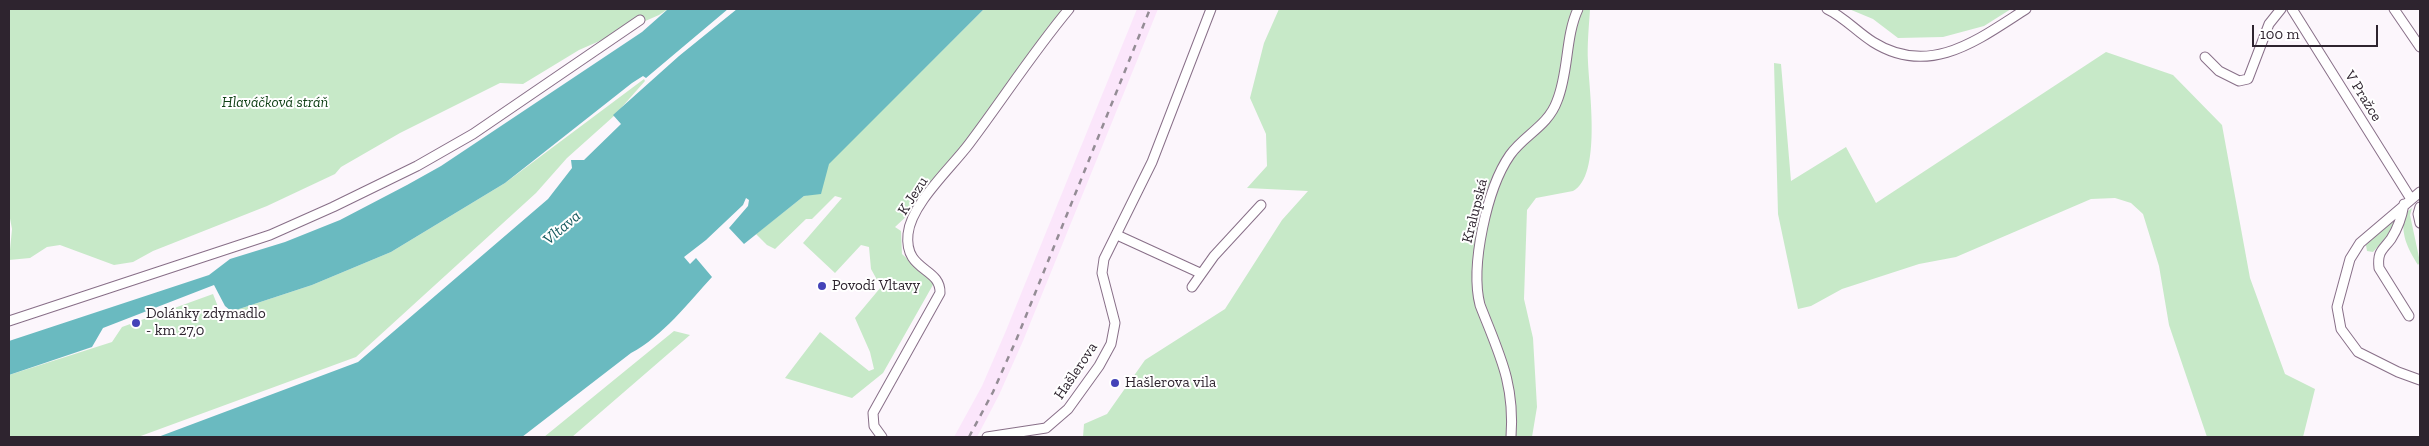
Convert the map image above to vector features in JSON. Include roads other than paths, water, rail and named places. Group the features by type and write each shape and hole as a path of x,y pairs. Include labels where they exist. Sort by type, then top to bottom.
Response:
{"street":[{"name":"K Jezu","path":"882,437 874,426 873,413 940,293 937,280 910,256 908,250 910,220 969,144 1035,50 1068,9"},
{"name":"Hašlerova","path":"987,437 1046,428 1068,409 1099,366 1111,344 1115,323 1102,272 1104,259 1152,162 1211,9"},
{"name":"Kralupská","path":"1511,437 1512,398 1506,370 1477,294 1477,259 1497,176 1511,154 1541,126 1558,100 1578,9"},
{"path":"1827,9 1881,46 1900,54 1918,57 1942,54 1971,44 2026,9"},
{"path":"2205,57 2219,71 2239,82 2244,81 2248,78 2269,24 2281,9"},
{"name":"V Pražce","path":"2292,9 2408,201"},
{"path":"2394,9 2420,47"},
{"path":"9,321 270,235 333,207 417,166 473,134 640,20"},
{"path":"2420,192 2360,243 2350,259 2337,307 2341,329 2358,352 2398,372 2420,380"},
{"path":"2408,201 2391,240 2383,247 2378,259 2379,268 2409,316"},
{"path":"1192,287 1200,273 1260,205"},
{"path":"2420,208 2418,214 2420,223"},
{"path":"1117,235 1200,273"}],"water":[{"path":"668,9 728,9 646,78 643,76 632,83 505,183 391,252 312,285 231,311 225,306 214,285 103,328 92,347 9,375 9,341 209,275 230,259 285,242 340,220 441,166 642,32"},
{"name":"Vltava","path":"737,9 984,9 829,164 821,194 804,196 744,244 729,228 748,206 749,200 746,198 743,205 706,240 684,257 690,264 696,258 712,277 684,308 654,338 631,353 522,437 158,437 358,362 548,199 572,168 571,160 584,160 621,124 613,115 679,56"}],"railway":[{"path":"969,437 993,392 1017,338 1150,9"}],"place":[{"name":"Povodí Vltavy","path":"822,286"},
{"name":"Dolánky zdymadlo - km 27,0","path":"136,323"},
{"name":"Hašlerova vila","path":"1115,383"}],"park label":[{"name":"Hlaváčková stráň","path":"275,103"}]}
